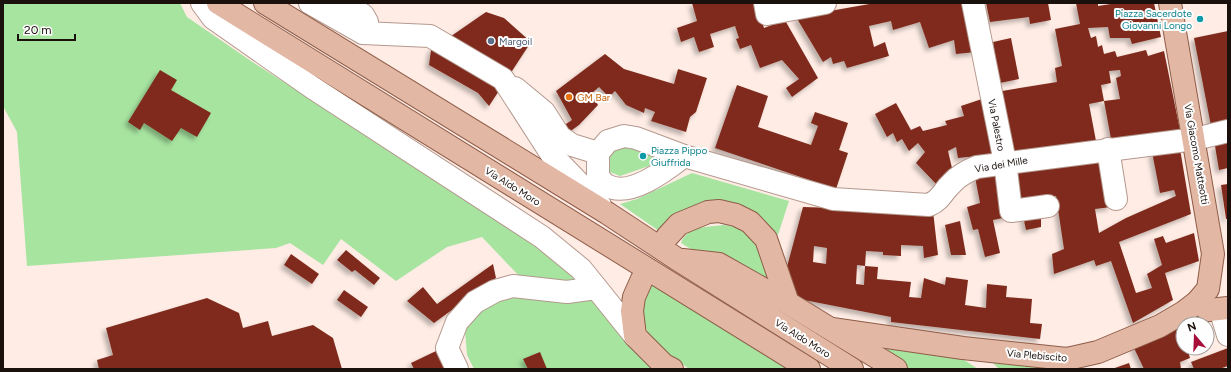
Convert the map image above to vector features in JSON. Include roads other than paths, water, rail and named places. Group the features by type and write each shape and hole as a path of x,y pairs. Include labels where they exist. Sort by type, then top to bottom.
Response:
{"main road":[{"name":"Via Aldo Moro","path":"218,3 809,369"},
{"name":"Via Aldo Moro","path":"265,3 607,213 677,259 852,369"},
{"name":"Via Giacomo Matteotti","path":"1170,3 1195,139 1213,254 1208,289 1197,302"},
{"path":"667,237 679,224 708,212 719,211 736,215 750,222 766,239 788,303"},
{"path":"677,259 719,264 832,329 896,369"},
{"path":"642,279 634,297 632,310 635,336 664,365 672,369"},
{"path":"1197,302 1209,310 1224,308"},
{"name":"Via Plebiscito","path":"832,329 1059,364 1098,352 1160,326 1197,302"},
{"path":"963,348 990,369"}],"street":[{"path":"202,3 213,18 313,88 542,237 581,269 635,336"},
{"path":"310,3 363,33 430,36 503,79 544,112 560,137 572,145 598,153 598,176 605,185 616,190 629,189 690,158"},
{"path":"343,3 363,15 367,22 363,33"},
{"path":"766,9 825,3"},
{"name":"Via Palestro","path":"973,3 1005,162 1011,211 1048,206"},
{"path":"503,79 552,155 607,213"},
{"name":"Via dei Mille","path":"598,153 608,141 624,136 636,138 690,158 833,199 929,205 938,201 951,184 964,172 977,167 1005,162 1195,139 1228,131"},
{"path":"1108,149 1116,199"},
{"path":"457,369 447,348 457,322 475,302 495,291 513,286 567,292 596,288"},
{"path":"1224,308 1228,335"}],"place":[{"name":"Piazza Sacerdote Giovanni Longo","path":"1200,19"},
{"name":"Margoil","path":"491,41"},
{"name":"GM Bar","path":"569,97"},
{"name":"Piazza Pippo Giuffrida","path":"643,156"}]}
